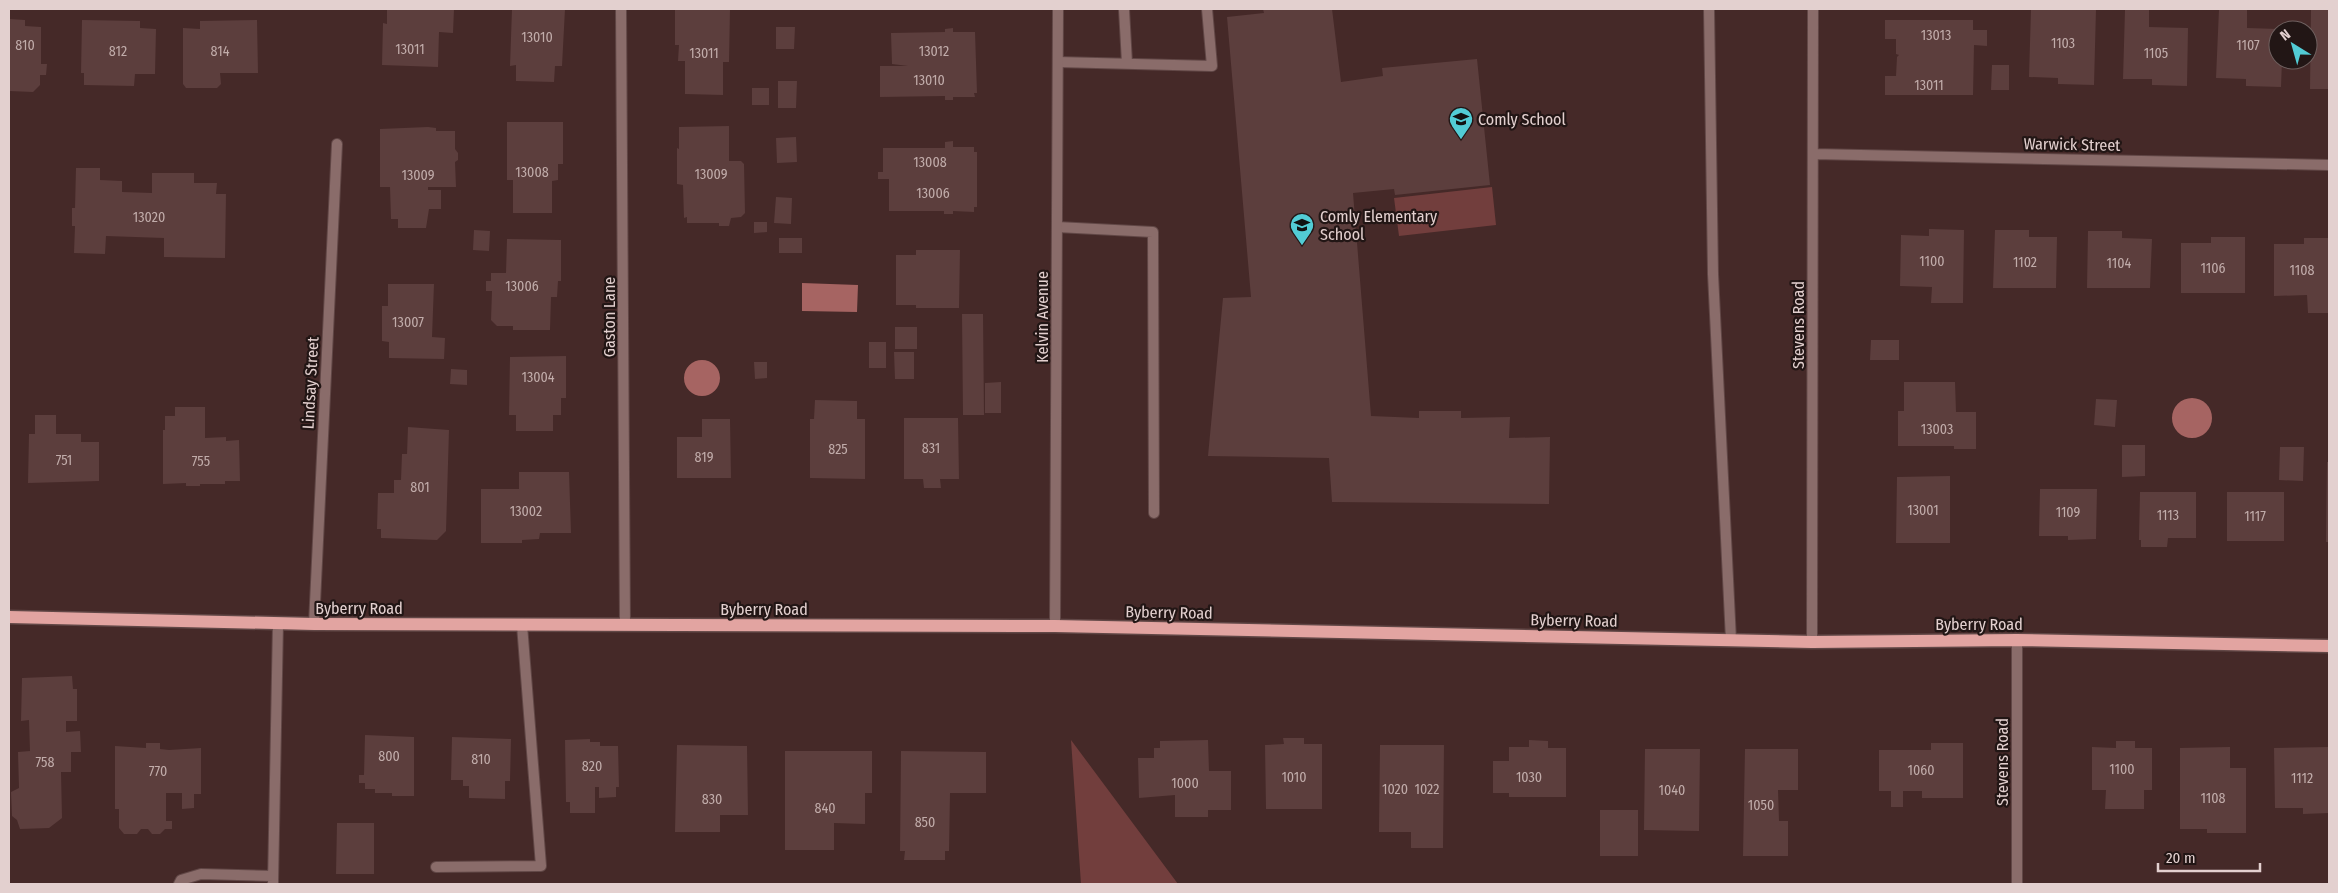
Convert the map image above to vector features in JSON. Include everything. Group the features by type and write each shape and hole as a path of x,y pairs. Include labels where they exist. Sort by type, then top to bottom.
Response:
{"main road":[{"name":"Byberry Road","path":"9,617 314,624 1055,626 1812,642 2017,640 2329,646"}],"street":[{"name":"Gaston Lane","path":"622,9 625,625"},
{"name":"Kelvin Avenue","path":"1055,626 1058,9"},
{"path":"1124,9 1127,63"},
{"path":"1058,62 1212,66 1208,9"},
{"path":"1709,9 1713,274 1731,640"},
{"name":"Stevens Road","path":"1812,642 1813,9"},
{"name":"Lindsay Street","path":"314,624 337,144"},
{"name":"Warwick Street","path":"1814,154 2329,165"},
{"path":"1057,227 1153,232 1154,512"},
{"path":"179,884 181,880 201,874 273,880 278,623"},
{"path":"436,867 541,866 522,625"},
{"name":"Stevens Road","path":"2017,640 2017,884"}],"shaded area":[{"path":"1492,187 1496,225 1399,236 1394,198"},
{"path":"802,283 858,285 857,312 802,311"},
{"path":"702,360 709,361 715,365 719,371 719,385 715,391 709,395 702,396 695,395 689,391 685,385 684,378 685,371 689,365 695,361"},
{"path":"2192,398 2206,404 2212,418 2206,432 2192,438 2178,432 2172,418 2178,404"},
{"path":"1071,740 1178,884 1081,884"}],"building":[{"path":"387,9 454,9 453,33 439,32 438,67 382,65 383,23 387,24"},
{"path":"512,9 565,9 562,66 555,66 554,82 516,81 516,65 510,66"},
{"path":"675,9 730,9 729,62 723,62 723,95 685,94 685,61 678,61 679,45 675,45"},
{"name":"Comly Elementary School","path":"1263,9 1332,9 1341,82 1383,76 1382,68 1477,59 1490,185 1395,195 1394,189 1353,193 1371,416 1419,418 1419,411 1461,411 1461,418 1510,417 1509,438 1550,437 1549,504 1332,502 1329,458 1208,456 1223,298 1251,297 1227,17 1264,13"},
{"path":"2031,9 2096,9 2094,85 2058,84 2058,78 2029,77"},
{"path":"2219,9 2247,9 2247,28 2268,29 2268,70 2282,70 2281,87 2246,86 2246,79 2216,78"},
{"path":"2311,9 2329,9 2329,89 2310,89 2310,70 2318,70 2318,20 2311,20"},
{"path":"2125,10 2149,10 2149,27 2188,28 2187,86 2152,85 2152,79 2123,79"},
{"path":"9,19 25,20 25,26 41,27 41,64 47,64 46,75 40,75 40,85 33,92 9,91"},
{"path":"82,20 140,21 140,28 156,29 155,74 135,74 134,86 84,85 84,73 81,73"},
{"path":"257,20 258,73 220,73 221,84 217,88 186,88 183,84 183,28 200,29 200,21"},
{"path":"1885,20 1973,20 1973,30 1987,30 1987,46 1974,45 1973,95 1885,95 1885,76 1896,76 1897,57 1899,55 1896,54 1896,39 1885,39"},
{"path":"776,27 795,27 794,49 776,49"},
{"path":"953,28 953,32 975,32 977,93 974,93 975,97 953,97 953,100 945,100 945,96 880,97 880,66 908,66 892,64 891,33 945,32 945,29"},
{"path":"1992,65 2009,65 2009,90 1991,90"},
{"path":"778,81 797,81 796,108 778,108"},
{"path":"752,88 769,88 769,105 752,105"},
{"path":"507,122 563,122 563,164 558,164 558,180 552,181 552,213 513,213 513,180 507,180"},
{"path":"729,126 729,161 741,161 744,164 745,213 741,217 731,218 729,226 719,226 719,223 687,223 687,217 684,218 683,185 677,184 679,127"},
{"path":"436,128 436,131 455,131 455,149 458,153 458,160 455,162 456,187 428,187 428,190 441,190 441,209 429,209 426,228 398,228 398,219 391,219 390,187 380,187 380,129"},
{"path":"796,137 797,162 777,163 776,138"},
{"path":"953,141 953,147 974,147 974,152 977,152 977,207 974,207 974,212 953,211 953,214 944,214 944,211 889,211 889,179 878,179 878,172 883,172 883,148 945,148 945,142"},
{"path":"76,168 100,168 100,180 122,181 122,192 152,193 152,173 194,173 194,183 217,183 216,194 226,194 225,258 164,257 164,238 106,236 105,254 74,253 75,226 72,226 72,208 75,208"},
{"path":"776,197 792,198 791,224 774,223"},
{"path":"754,222 767,222 767,232 754,233"},
{"path":"1929,229 1964,230 1963,303 1931,303 1932,287 1900,286 1901,235 1929,236"},
{"path":"474,230 490,231 489,251 473,250"},
{"path":"1995,230 2029,230 2029,237 2057,237 2056,288 1993,288"},
{"path":"2088,231 2122,231 2122,238 2152,239 2150,288 2087,288"},
{"path":"2211,237 2245,237 2245,293 2181,293 2181,243 2211,243"},
{"path":"779,238 802,238 802,253 779,253"},
{"path":"2304,238 2329,238 2329,313 2308,313 2307,295 2274,296 2274,244 2304,244"},
{"path":"507,239 561,240 561,281 558,281 557,297 551,297 550,330 513,330 513,326 497,326 491,320 492,291 486,291 486,281 491,281 491,273 506,273"},
{"path":"916,250 960,250 959,308 916,308 916,305 896,305 896,255 916,255"},
{"path":"388,284 434,284 432,337 445,338 444,359 389,358 389,342 382,341 382,306 388,306"},
{"path":"962,314 983,314 984,415 963,415"},
{"path":"895,327 917,327 917,349 895,349"},
{"path":"1871,340 1899,340 1899,360 1870,360"},
{"path":"869,342 886,342 886,368 869,368"},
{"path":"894,352 914,352 914,379 895,379"},
{"path":"566,356 566,398 561,398 561,415 553,415 553,431 516,431 516,415 509,415 510,357"},
{"path":"754,362 767,362 767,378 755,379"},
{"path":"451,369 467,370 467,385 450,384"},
{"path":"1001,382 1001,413 985,413 985,383"},
{"path":"1904,382 1955,382 1956,412 1976,412 1976,449 1954,449 1954,446 1898,446 1898,411 1904,411"},
{"path":"2096,399 2117,400 2115,427 2094,425"},
{"path":"815,400 857,401 857,419 865,419 865,479 810,478 810,419 814,419"},
{"path":"175,407 205,407 205,438 226,437 226,441 239,440 240,481 225,481 225,484 200,484 200,486 186,486 186,483 163,484 163,430 165,430 165,416 175,416"},
{"path":"35,415 56,415 56,434 81,434 81,442 99,442 99,481 28,483 29,434 35,434"},
{"path":"904,418 958,418 959,479 940,479 941,488 924,488 923,479 904,479"},
{"path":"702,419 730,419 731,478 677,478 677,437 702,437"},
{"path":"408,427 449,430 446,531 437,540 381,538 381,529 377,529 378,493 394,493 394,480 401,480 402,454 407,454"},
{"path":"2122,445 2145,445 2145,476 2122,477"},
{"path":"2280,447 2304,447 2303,481 2279,480"},
{"path":"2327,462 2329,462 2329,542 2326,542"},
{"path":"519,472 569,472 571,533 540,533 539,539 522,540 522,543 481,543 481,489 519,489"},
{"path":"1950,476 1950,543 1896,543 1897,477"},
{"path":"2040,489 2097,489 2096,539 2068,540 2068,536 2039,536"},
{"path":"2140,492 2196,492 2196,538 2168,538 2167,547 2141,547 2141,540 2139,540"},
{"path":"2227,492 2284,492 2284,541 2227,541"},
{"path":"72,676 73,689 77,689 77,721 66,721 66,732 80,731 81,752 71,752 71,772 61,772 62,818 49,828 20,829 17,820 12,816 11,792 19,788 18,752 30,751 29,720 21,721 22,678"},
{"path":"365,735 414,737 414,796 392,796 392,793 375,793 375,789 365,789 365,783 359,783 359,775 364,775"},
{"path":"452,737 511,739 510,781 505,781 505,799 469,798 469,786 463,786 463,780 451,780"},
{"path":"1283,738 1304,738 1304,744 1322,744 1322,809 1266,809 1265,745 1284,744"},
{"path":"590,739 590,742 600,742 600,746 618,746 619,787 616,787 616,797 599,798 599,787 595,787 595,813 570,813 570,802 566,802 565,740"},
{"path":"1208,740 1209,771 1231,771 1231,810 1208,810 1208,817 1175,817 1175,795 1139,798 1138,758 1154,758 1154,748 1160,748 1160,741"},
{"path":"1529,740 1548,741 1548,748 1566,748 1566,797 1509,797 1509,793 1493,793 1493,761 1509,761 1509,747 1529,747"},
{"path":"2116,741 2135,741 2135,748 2152,748 2152,790 2144,790 2144,809 2105,809 2106,790 2092,790 2092,747 2116,748"},
{"path":"146,743 160,743 160,749 169,750 201,748 201,794 194,794 194,808 182,809 182,793 166,793 166,821 172,821 172,829 165,829 160,834 152,834 148,829 141,829 137,834 124,834 119,828 119,809 115,809 115,746 146,748"},
{"path":"1931,743 1963,743 1963,798 1922,798 1922,791 1903,791 1903,807 1891,807 1891,791 1879,791 1879,750 1931,750"},
{"path":"677,745 747,746 748,815 720,815 720,832 675,832"},
{"path":"1380,745 1444,745 1443,848 1411,848 1411,832 1379,832"},
{"path":"2230,747 2230,768 2246,768 2246,833 2207,833 2207,829 2180,829 2180,748"},
{"path":"2329,747 2329,813 2303,814 2303,808 2275,808 2274,748"},
{"path":"1645,749 1700,749 1699,831 1644,830"},
{"path":"1745,749 1798,749 1798,790 1778,790 1779,821 1788,821 1788,856 1743,856"},
{"path":"785,751 872,751 872,793 865,793 865,824 834,823 834,850 785,850"},
{"path":"901,751 986,752 986,793 950,793 949,851 945,851 945,860 904,860 905,851 900,851"},
{"path":"1600,810 1638,810 1638,856 1600,856"},
{"path":"337,823 374,823 374,874 336,874"}],"place":[{"name":"Comly School","path":"1461,140"},
{"name":"Comly Elementary School","path":"1302,246"}]}
